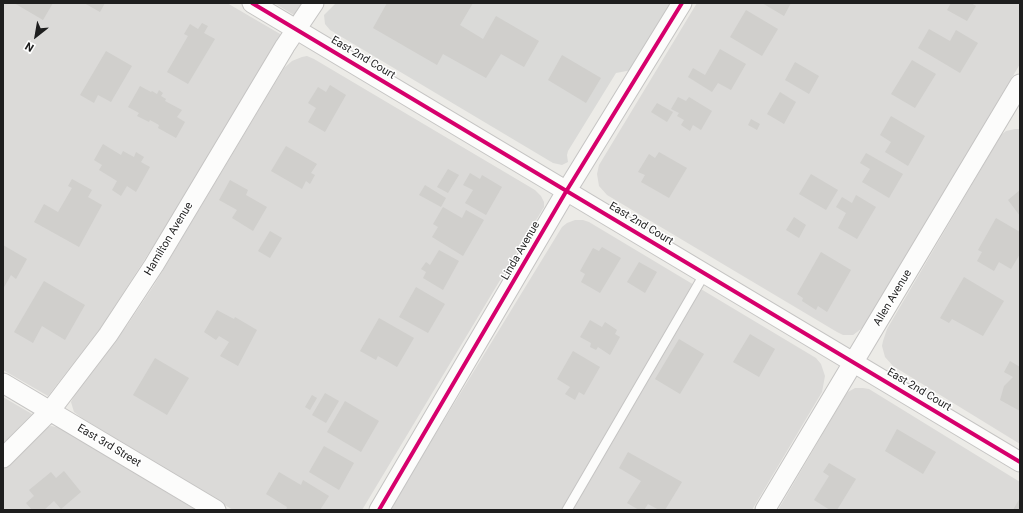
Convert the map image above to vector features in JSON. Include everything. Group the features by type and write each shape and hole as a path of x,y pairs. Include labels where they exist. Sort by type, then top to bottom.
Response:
{"street":[{"name":"East 2nd Court","path":"252,3 1020,462"},
{"name":"Hamilton Avenue","path":"3,458 50,411 108,335 154,265 285,46 314,3"},
{"name":"Linda Avenue","path":"379,510 567,190 682,3"},
{"name":"Allen Avenue","path":"765,510 854,362 1014,110 1020,84"},
{"name":"East 3rd Street","path":"3,383 216,510"}],"lane":[{"path":"567,510 705,273"}],"shaded area":[{"path":"3,3 227,3 287,38 100,329 48,396 3,370"},
{"path":"274,3 307,3 299,18"},
{"path":"336,3 673,3 632,70 616,73 568,151 568,162 562,165 553,163 330,30 325,24 324,15"},
{"path":"697,3 1020,3 1020,64 865,326 853,335 843,335 837,332 607,195 599,186 597,174 599,165"},
{"path":"307,56 535,190 541,196 544,202 544,207 362,510 233,510 82,418 74,412 71,402 75,394 128,324 154,285 284,68 292,61"},
{"path":"1020,129 1020,444 893,366 885,357 882,346 887,329 1001,135 1006,131"},
{"path":"575,220 589,222 816,358 821,364 825,376 822,392 752,510 389,510 562,227"},
{"path":"855,388 869,389 1020,482 1020,510 778,510 845,396 848,392"},
{"path":"3,397 32,414 3,444"},
{"path":"51,426 61,428 196,510 3,510 3,469 43,429"}],"building":[{"path":"14,3 53,3 43,20"},
{"path":"84,3 105,3 100,12"},
{"path":"387,3 473,3 460,25 483,39 496,16 539,41 524,67 501,54 486,78 443,54 437,65 373,28"},
{"path":"762,3 791,3 784,16"},
{"path":"951,3 971,3 976,6 967,21 947,10"},
{"path":"746,10 778,29 762,56 730,37"},
{"path":"202,23 208,26 204,33 215,39 188,84 167,72 188,36 184,34 190,24 198,29"},
{"path":"929,29 950,41 956,30 978,43 960,73 918,48"},
{"path":"720,49 746,64 731,90 718,83 712,92 688,77 693,68 705,75"},
{"path":"106,51 132,66 111,102 98,95 94,103 80,95"},
{"path":"562,55 601,78 586,103 548,80"},
{"path":"912,60 936,74 915,108 891,94"},
{"path":"795,62 819,76 809,94 785,80"},
{"path":"330,85 346,95 325,132 308,122 316,108 308,103 318,87 326,92"},
{"path":"140,86 157,94 159,90 163,93 161,96 166,99 165,101 182,110 177,117 185,122 176,138 158,128 159,125 150,120 149,122 137,116 139,113 128,107"},
{"path":"780,92 796,102 784,124 767,114"},
{"path":"678,97 686,101 689,97 712,111 701,130 693,125 690,131 681,125 684,120 677,116 679,113 671,109"},
{"path":"657,103 673,112 667,122 651,112"},
{"path":"891,116 925,136 908,166 885,152 891,142 880,135"},
{"path":"751,119 760,124 757,130 748,125"},
{"path":"103,144 121,155 123,151 134,157 136,152 144,157 141,162 150,167 136,192 127,186 121,196 112,190 117,181 99,170 102,165 94,160"},
{"path":"286,146 317,164 311,173 315,175 310,184 306,181 302,189 271,171"},
{"path":"659,152 687,168 669,198 641,182 645,175 638,172 649,154 655,158"},
{"path":"866,153 903,174 889,198 862,182 870,169 860,163"},
{"path":"448,169 459,175 448,193 437,187"},
{"path":"470,173 480,179 482,175 502,187 486,215 465,203 473,190 463,185"},
{"path":"811,174 838,190 826,210 799,194"},
{"path":"72,179 92,190 88,197 102,205 79,247 34,222 44,204 58,212 72,188 68,186"},
{"path":"230,180 248,190 246,195 267,207 253,231 232,218 237,210 219,200"},
{"path":"425,185 446,198 441,207 419,195"},
{"path":"1020,190 1020,216 1008,200"},
{"path":"856,195 876,207 857,239 838,228 846,213 836,207 842,197 852,203"},
{"path":"443,207 462,218 466,210 484,220 463,256 432,237 438,227 433,224"},
{"path":"794,217 806,225 799,238 786,230"},
{"path":"996,218 1020,232 1020,254 1011,269 999,262 994,271 977,261 982,252 978,250"},
{"path":"270,231 282,238 270,258 258,251"},
{"path":"3,245 27,259 16,279 11,275 3,289"},
{"path":"602,247 621,258 600,293 581,282 585,274 580,271 593,248 599,251"},
{"path":"439,250 459,261 443,290 423,278 426,272 421,269 426,262 430,265"},
{"path":"821,252 851,270 827,312 818,306 816,310 802,301 803,298 797,294"},
{"path":"639,262 657,272 645,293 627,282"},
{"path":"964,277 1004,301 983,336 952,319 949,323 940,318"},
{"path":"44,281 85,305 65,340 42,326 33,343 14,332"},
{"path":"416,287 445,304 428,333 399,317"},
{"path":"217,310 234,319 235,317 257,330 238,366 220,356 229,342 219,336 216,340 204,332"},
{"path":"379,318 414,338 397,367 378,356 376,360 360,351"},
{"path":"590,320 602,327 605,322 617,330 615,334 620,337 610,355 598,347 596,350 590,347 591,343 580,337"},
{"path":"750,334 775,349 759,377 733,362"},
{"path":"679,339 704,354 680,394 655,379"},
{"path":"573,351 600,367 584,395 579,392 575,400 565,394 570,387 557,379"},
{"path":"155,358 189,378 167,415 133,395"},
{"path":"1010,361 1020,367 1020,411 1000,400 1004,386 1013,377 1004,372"},
{"path":"325,393 339,401 326,423 312,415"},
{"path":"312,395 317,398 310,410 305,407"},
{"path":"345,401 379,421 361,452 327,432"},
{"path":"897,429 936,452 923,474 885,451"},
{"path":"324,446 354,463 339,490 309,472"},
{"path":"628,452 682,482 665,510 659,510 648,504 644,510 639,510 627,503 641,481 619,468"},
{"path":"829,463 856,479 837,510 830,510 814,500 829,476 823,472"},
{"path":"64,471 81,492 61,509 54,501 44,510 32,510 26,503 34,496 29,490 51,472 56,478"},
{"path":"279,472 301,485 303,480 329,496 320,510 286,510 287,507 266,494"},
{"path":"1020,498 1020,510 1013,510"}],"cycle path":[{"path":"252,3 1020,462"},
{"path":"379,510 567,190 682,3"}]}
